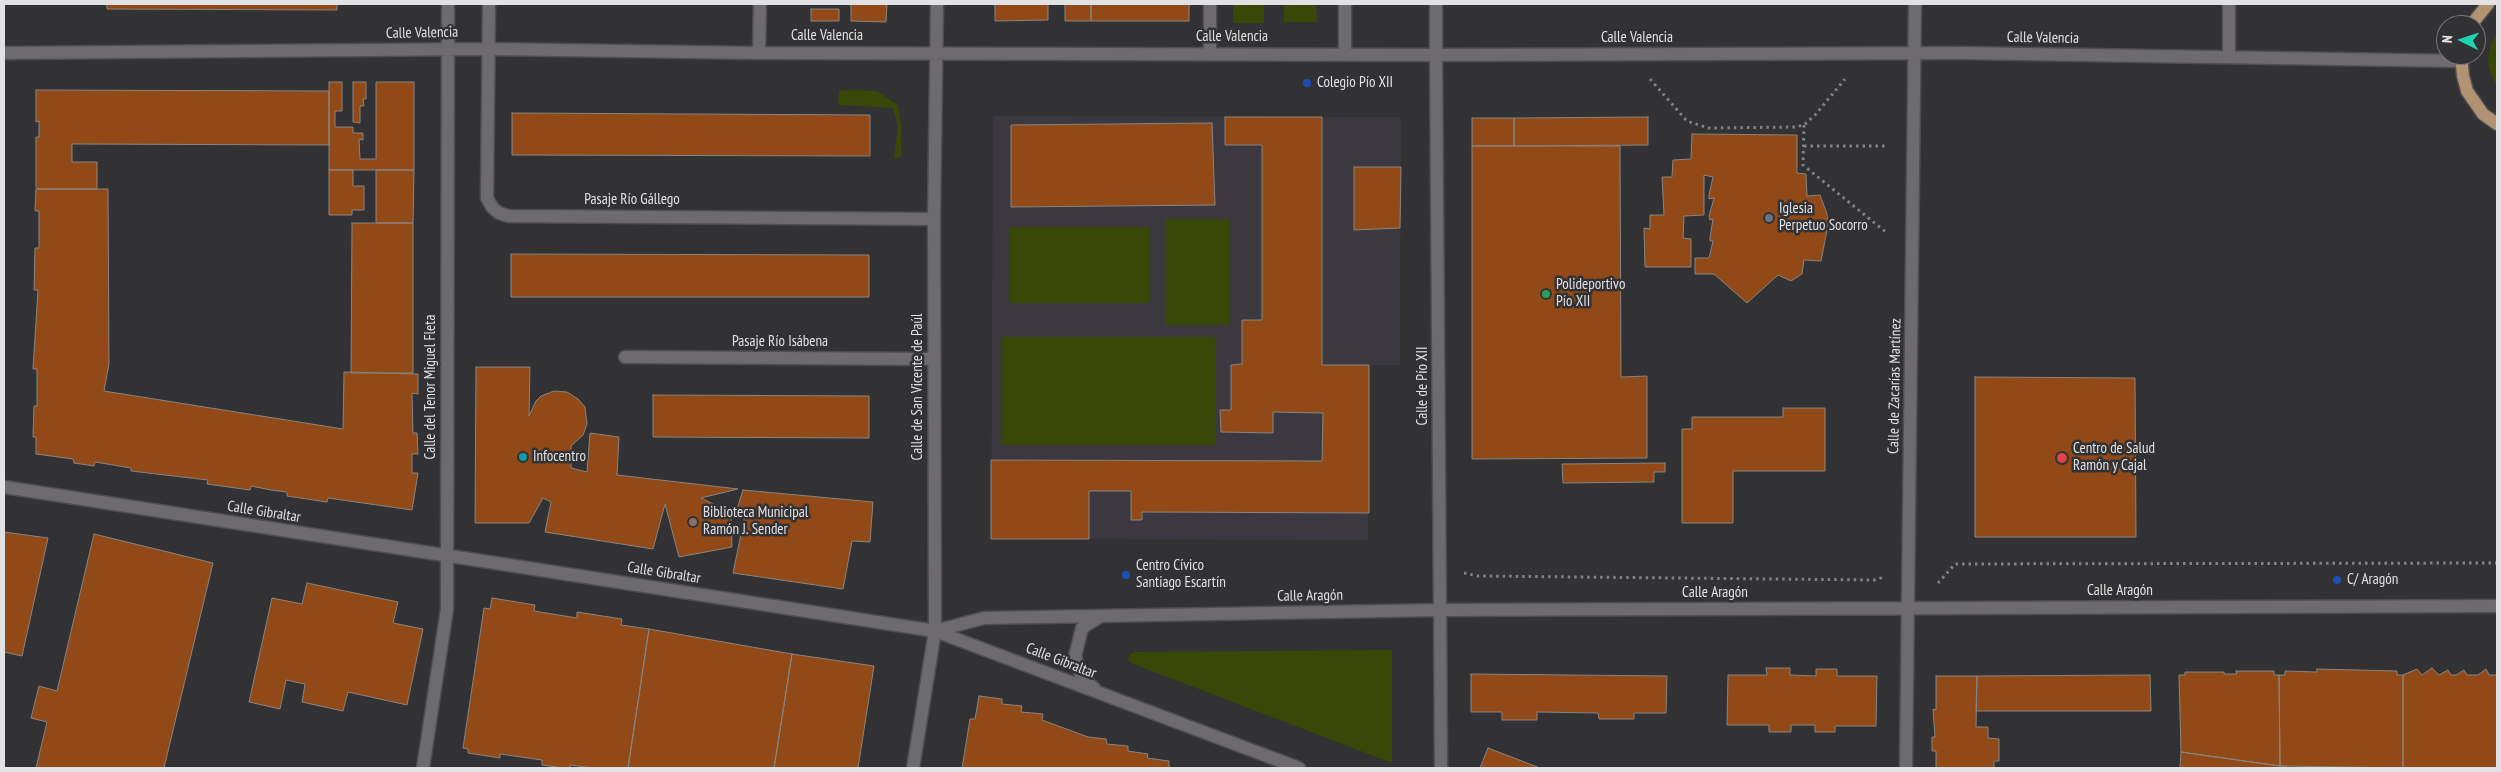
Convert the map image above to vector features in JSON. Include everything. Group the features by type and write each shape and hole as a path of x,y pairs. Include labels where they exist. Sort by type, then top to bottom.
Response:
{"main road":[{"path":"2479,15 2488,4"},
{"path":"2462,65 2465,84 2474,103 2497,124"}],"street":[{"name":"Calle del Tenor Miguel Fleta","path":"423,768 447,609 448,4"},
{"path":"489,4 489,49"},
{"path":"759,53 760,4"},
{"name":"Calle de San Vicente de Paúl","path":"913,768 935,631 934,219 937,4"},
{"path":"1210,4 1210,53"},
{"path":"1345,4 1345,54"},
{"name":"Calle de Pío XII","path":"1436,4 1441,768"},
{"name":"Calle de Zacarías Martínez","path":"1906,768 1915,4"},
{"path":"2229,4 2229,56"},
{"name":"Calle Valencia","path":"4,53 489,49 759,53 937,52 1436,55 1915,53 2436,58"},
{"name":"Pasaje Río Gállego","path":"489,49 487,198 492,208 499,213 508,216 934,219"},
{"name":"Pasaje Río Isábena","path":"625,357 934,359"},
{"name":"Calle Gibraltar","path":"4,487 935,631 1300,768"},
{"name":"Calle Aragón","path":"935,631 984,618 1440,610 2497,606"},
{"path":"1101,616 1082,628 1075,656 1082,678 1102,694"}],"path":[{"path":"1658,76 1648,76 1681,116 1700,127 1795,127 1804,125 1816,114 1848,76 1838,76"},
{"path":"1804,125 1803,165 1891,236 1891,226"},
{"path":"1804,146 1892,146"},
{"path":"1440,556 1457,557 1462,572 1470,576 1864,580 1881,579 1886,576"}],"shaded area":[{"path":"993,116 1401,117 1400,365 1369,365 1368,540 991,539"}],"green space":[{"path":"1233,4 1264,4 1264,23 1233,23"},
{"path":"1284,4 1316,4 1317,22 1284,22"},
{"path":"2497,33 2497,87 2489,69 2488,61 2491,43"},
{"path":"839,90 877,91 898,105 901,124 901,157 894,158 898,126 893,108 838,105"},
{"path":"1165,219 1229,219 1229,325 1165,325"},
{"path":"1010,227 1149,227 1149,303 1010,303"},
{"path":"1002,337 1215,337 1215,445 1002,445"},
{"path":"1392,650 1392,763 1131,663 1128,660 1130,654 1135,652"}],"building":[{"path":"107,4 337,4 337,10 107,9"},
{"path":"851,4 887,4 886,22 851,21"},
{"path":"995,4 1048,4 1048,20 995,21"},
{"path":"1065,4 1091,4 1091,21 1065,21"},
{"path":"1091,4 1189,4 1189,21 1091,21"},
{"path":"811,9 839,9 839,21 811,21"},
{"path":"329,82 342,82 342,111 335,111 335,127 353,127 353,133 363,133 363,140 359,139 360,159 376,159 376,82 414,82 414,170 329,170"},
{"path":"353,82 366,82 366,99 363,99 364,106 360,106 360,123 353,122"},
{"path":"36,90 329,91 329,145 72,144 72,162 97,162 97,189 39,189 36,187 36,137 39,137 39,121 36,122"},
{"path":"512,113 870,115 870,156 512,155"},
{"path":"1225,117 1322,117 1322,365 1369,365 1369,513 1142,512 1142,520 1131,520 1131,491 1089,491 1089,539 991,539 991,460 1322,461 1323,413 1273,412 1273,433 1221,432 1220,410 1231,410 1231,365 1242,364 1242,320 1262,320 1262,145 1225,145"},
{"path":"1648,117 1648,145 1514,146 1514,118"},
{"path":"1472,118 1514,118 1514,146 1472,146"},
{"path":"1212,123 1215,205 1011,207 1011,125"},
{"name":"Iglesia Perpetuo Socorro","path":"1692,134 1797,135 1797,173 1806,174 1807,196 1820,195 1827,214 1828,225 1821,261 1804,260 1802,274 1791,281 1778,275 1747,303 1714,274 1695,274 1695,258 1709,258 1713,241 1710,241 1710,237 1713,219 1710,220 1709,216 1714,198 1709,199 1709,195 1713,177 1704,175 1704,215 1684,216 1683,238 1691,239 1691,267 1645,267 1644,228 1650,229 1650,215 1664,215 1662,177 1672,177 1673,160 1691,159"},
{"name":"Polideportivo Pío XII","path":"1472,146 1620,146 1621,377 1647,376 1647,458 1472,459"},
{"path":"1354,167 1401,167 1400,228 1354,230"},
{"path":"329,170 353,170 353,186 364,186 364,210 352,210 352,215 329,215"},
{"path":"376,170 414,170 413,223 376,223"},
{"path":"36,189 108,189 109,364 104,391 343,429 344,372 418,374 418,394 412,393 413,433 417,433 418,454 412,454 412,473 418,473 412,510 328,498 327,502 287,496 287,492 251,486 250,490 207,484 208,480 131,471 131,468 95,462 94,466 74,463 73,459 36,454 36,437 33,437 34,406 37,406 37,369 33,369 38,290 34,290 35,248 39,248 39,211 35,211"},
{"path":"352,223 413,223 413,373 351,373"},
{"path":"511,254 869,255 869,297 511,297"},
{"name":"Infocentro","path":"476,367 530,367 529,416 536,401 541,396 554,391 567,392 578,399 585,407 587,424 583,435 571,446 571,468 587,472 590,433 619,437 617,475 738,489 701,498 731,513 732,547 679,557 665,504 653,549 545,532 551,502 543,498 529,523 475,523"},
{"path":"1975,377 2135,378 2136,537 1975,537"},
{"path":"653,395 869,396 869,438 653,437"},
{"path":"1783,408 1825,408 1825,471 1733,471 1733,523 1682,523 1682,429 1692,429 1692,417 1783,417"},
{"path":"1665,463 1665,472 1654,472 1654,482 1563,483 1562,464"},
{"path":"743,490 873,502 870,542 852,541 843,589 733,573 745,515 736,512"},
{"path":"4,532 48,538 22,656 4,652"},
{"path":"94,534 213,563 164,768 36,768 47,722 31,718 39,686 57,691"},
{"path":"307,583 398,602 393,623 423,629 407,705 348,692 343,711 302,702 305,684 286,680 280,709 249,702 272,598 302,604"},
{"path":"492,598 535,605 534,611 577,618 577,612 622,619 621,625 649,629 628,768 593,768 570,765 570,768 564,768 542,765 542,760 500,754 500,758 468,753 468,749 463,748 484,608 490,609"},
{"path":"649,629 792,654 774,768 628,768"},
{"path":"792,654 874,666 858,768 774,768"},
{"path":"1766,668 1790,668 1790,675 1816,676 1816,669 1837,669 1837,676 1877,676 1876,726 1835,726 1835,732 1815,732 1815,725 1791,725 1791,732 1769,732 1769,725 1727,725 1728,675 1767,675"},
{"path":"2432,668 2439,675 2448,670 2451,675 2456,675 2464,670 2467,675 2478,675 2486,669 2489,675 2497,675 2497,768 2403,768 2403,675 2417,669 2422,675"},
{"path":"2317,669 2397,671 2397,675 2403,675 2403,768 2280,766 2279,675 2285,675 2285,671 2317,672"},
{"path":"2236,671 2274,671 2274,675 2279,675 2280,766 2181,752 2179,675 2185,675 2185,672 2237,674"},
{"path":"1471,674 1667,676 1666,713 1634,713 1634,719 1599,719 1598,713 1537,712 1537,720 1502,720 1502,712 1471,712"},
{"path":"2150,675 2151,711 1976,711 1977,676"},
{"path":"1936,676 1977,676 1976,727 1988,727 1988,738 1999,739 1999,761 1994,761 1994,768 1936,768 1936,751 1932,751 1932,737 1935,737 1933,709 1936,710"},
{"path":"979,696 1002,699 1002,704 1022,706 1021,712 1043,714 1042,720 1088,737 1106,739 1107,744 1128,746 1128,751 1148,754 1147,758 1169,761 1169,767 1173,768 962,768 970,719 975,719"},
{"path":"1488,748 1540,768 1480,768"},
{"path":"2181,752 2280,766 2293,768 2180,768"}],"place":[{"name":"Colegio Pío XII","path":"1307,83"},
{"name":"Iglesia Perpetuo Socorro","path":"1769,218"},
{"name":"Polideportivo Pío XII","path":"1546,294"},
{"name":"Infocentro","path":"523,457"},
{"name":"Centro de Salud Ramón y Cajal","path":"2062,458"},
{"name":"Biblioteca Municipal Ramón J. Sender","path":"693,522"},
{"name":"Centro Cívico Santiago Escartín","path":"1126,575"},
{"name":"C/ Aragón","path":"2337,580"}]}
